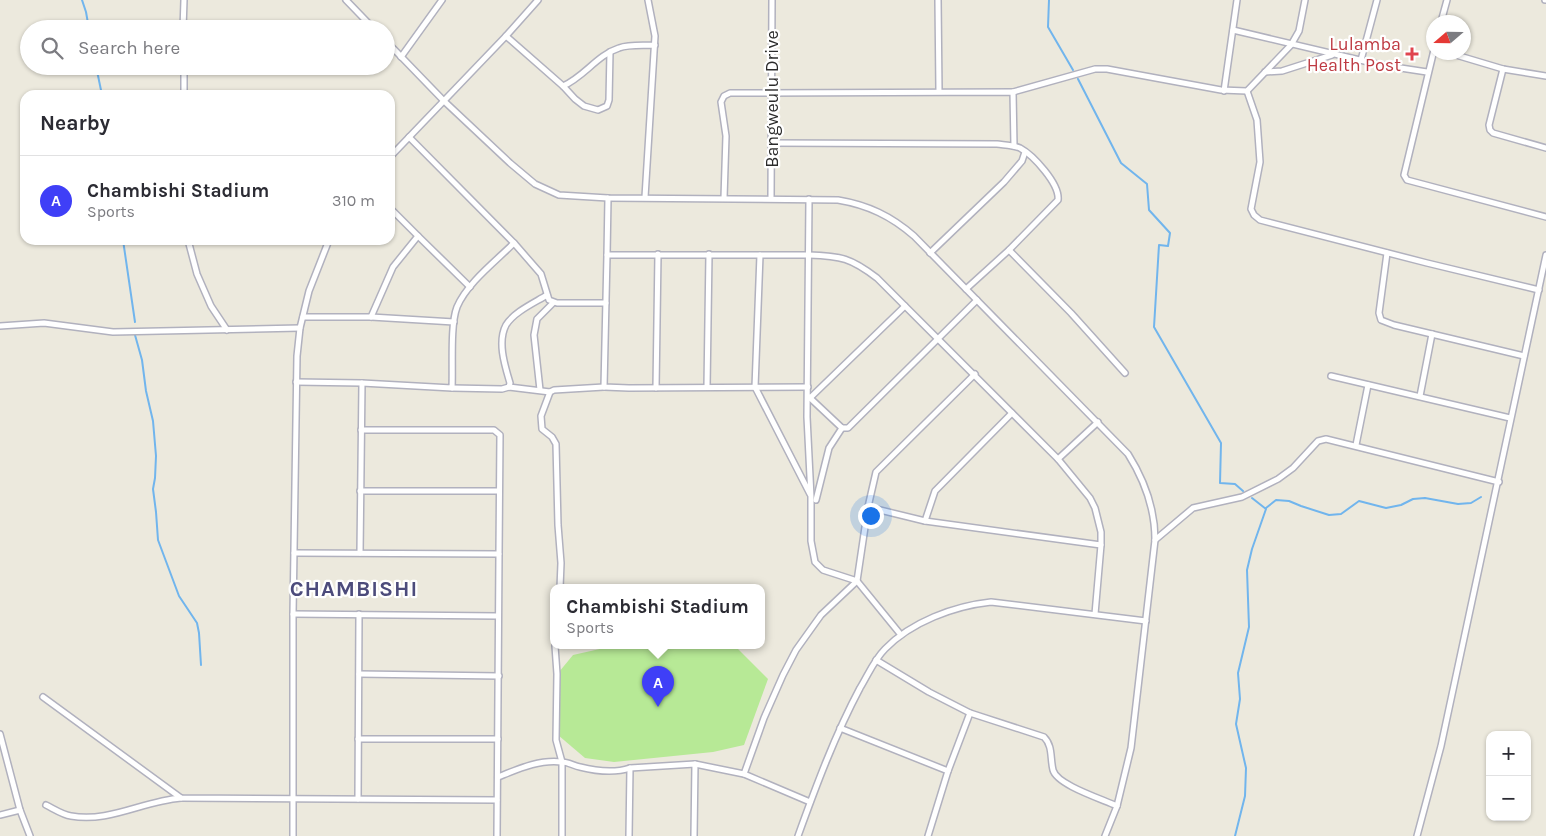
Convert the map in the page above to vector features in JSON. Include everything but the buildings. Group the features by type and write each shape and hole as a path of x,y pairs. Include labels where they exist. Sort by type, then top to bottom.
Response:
{"street":[{"path":"183,20 184,0"},
{"path":"346,0 365,20"},
{"path":"402,57 442,0"},
{"path":"395,152 538,0"},
{"path":"644,197 655,45 654,27 648,0"},
{"name":"Bangweulu Drive","path":"771,198 772,0"},
{"path":"938,0 939,91"},
{"path":"1224,91 1237,0"},
{"path":"1247,92 1291,45 1299,31 1305,0"},
{"path":"1361,60 1377,0"},
{"path":"1443,15 1448,0"},
{"path":"1233,30 1291,45 1316,49 1333,55 1400,69 1428,72"},
{"path":"506,36 584,106 598,110 607,106 609,100 610,52"},
{"path":"563,86 576,80 610,52 623,47 655,45"},
{"path":"395,50 444,101 517,169 535,184 559,195 608,198 838,200 854,203 880,212 903,226 1128,454 1143,482 1152,507 1155,540 1131,748 1117,806 1105,836"},
{"path":"1265,72 1282,70 1333,55"},
{"path":"1471,59 1503,69 1546,76"},
{"path":"1431,60 1404,175 1407,180 1546,217"},
{"path":"724,198 726,136 721,102 724,96 730,93 1013,92 1095,69 1107,69 1224,91 1247,92"},
{"path":"1503,69 1489,125 1490,130 1494,133 1546,148"},
{"path":"184,75 184,90"},
{"path":"1013,92 1014,146"},
{"path":"1247,92 1257,120 1260,162 1252,209 1254,215 1260,220 1539,290"},
{"path":"409,137 514,243 541,274 549,300 553,303 606,304"},
{"path":"772,143 997,144 1014,146 1025,152 1044,170 1057,191 1058,200 1009,250 966,289"},
{"path":"930,253 1004,182 1022,161 1025,152"},
{"path":"604,387 608,198"},
{"path":"809,199 808,387 811,541 815,562 823,570 857,581 901,635"},
{"path":"395,213 470,287"},
{"path":"371,318 393,267 418,236"},
{"path":"452,388 454,322 458,306 470,287 514,243"},
{"path":"189,245 198,274 211,306 226,330"},
{"path":"293,836 296,382 300,328 309,291 327,245"},
{"path":"1009,250 1071,313 1125,373"},
{"path":"1387,253 1380,313 1381,320 1386,323 1524,356"},
{"path":"656,388 658,254"},
{"path":"707,387 710,254"},
{"path":"607,255 809,255 838,257 857,263 877,278 939,338 1058,459 1081,486 1096,508 1100,526 1101,546 1095,614"},
{"path":"760,255 755,387 811,497"},
{"path":"1418,836 1441,746 1499,482 1510,418 1546,255"},
{"path":"509,387 510,383 503,353 506,326 519,313 547,295"},
{"path":"809,397 842,428 848,428 977,300"},
{"path":"540,390 534,335 537,319 553,303"},
{"path":"809,397 905,306"},
{"path":"303,317 454,322"},
{"path":"0,326 44,323 113,332 300,328"},
{"path":"1420,396 1432,334"},
{"path":"744,774 764,718 783,674 796,650 821,615 857,581 868,507 876,472 975,374"},
{"path":"1331,376 1510,418"},
{"path":"296,382 362,383 452,388 502,389 509,387 550,392 554,390 604,387 808,387"},
{"path":"360,553 362,383"},
{"path":"1356,445 1368,384"},
{"path":"550,392 540,424 542,429 552,437 556,444 560,584"},
{"path":"925,521 935,491 1012,413"},
{"path":"1058,459 1098,422"},
{"path":"816,500 829,448 842,428"},
{"path":"361,430 494,430 500,435 497,836"},
{"path":"1155,540 1194,508 1242,497 1278,479 1293,468 1318,441 1326,439 1499,482"},
{"path":"360,491 499,492"},
{"path":"868,507 925,521 1101,546"},
{"path":"294,553 499,554"},
{"path":"798,836 840,728 876,660 888,645 901,635 941,614 986,602 1002,602 1146,621"},
{"path":"293,614 498,616"},
{"path":"358,799 359,614"},
{"path":"555,649 557,674 556,740 562,762 562,836"},
{"path":"876,660 929,692 970,712 1044,737 1049,742 1056,776 1074,787 1117,806"},
{"path":"359,674 499,676"},
{"path":"43,697 181,798"},
{"path":"928,836 948,771 970,712"},
{"path":"840,728 948,771"},
{"path":"0,734 20,810 30,836"},
{"path":"358,739 498,739"},
{"path":"498,777 536,764 562,762 582,768 621,771 630,768 695,764 744,774 810,802"},
{"path":"694,836 695,764"},
{"path":"629,836 630,768"},
{"path":"46,805 69,816 87,818 111,816 168,799 181,798 497,800"},
{"path":"0,815 20,810"}],"green space":[{"path":"600,649 738,649 768,679 744,745 713,752 614,762 585,758 558,735 559,672 573,655"}],"waterway":[{"path":"82,0 87,20"},
{"path":"1049,0 1048,27 1073,70"},
{"path":"98,75 101,90"},
{"path":"1078,79 1121,163 1147,184 1149,210 1170,233 1168,246 1159,245 1154,327 1221,443 1220,483 1235,484 1243,491"},
{"path":"124,245 135,322"},
{"path":"135,335 142,360 146,391 153,421 156,456 153,489 158,540 179,596 197,623 201,665"},
{"path":"1266,508 1276,500 1289,501 1329,515 1341,514 1359,501 1386,508 1401,505 1413,499 1425,498 1458,504 1471,503 1481,497"},
{"path":"1235,836 1245,796 1246,768 1236,724 1240,699 1238,673 1249,627 1247,570 1266,509 1252,498"}],"place":[{"name":"Lulamba Health Post","path":"1412,54"},
{"name":"Chambishi Stadium","path":"658,707"}],"district":[{"name":"CHAMBISHI","path":"354,588"}]}
